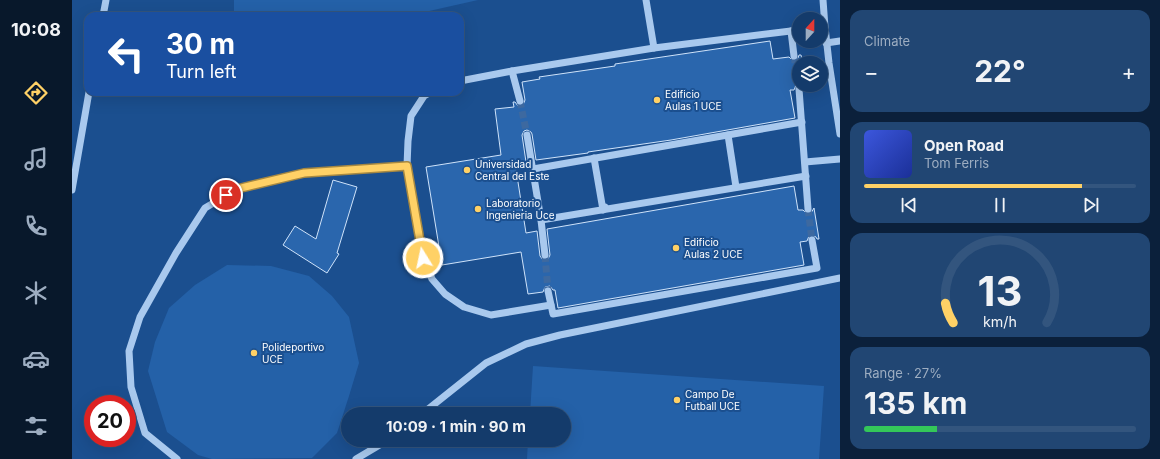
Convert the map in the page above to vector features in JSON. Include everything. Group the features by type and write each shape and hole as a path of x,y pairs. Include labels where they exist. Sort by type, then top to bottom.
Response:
{"street":[{"path":"104,12 106,0"},
{"path":"646,0 654,48"},
{"path":"823,0 823,12"},
{"path":"464,80 654,48 791,31 794,56"},
{"path":"828,43 840,42"},
{"path":"827,48 840,134"},
{"path":"512,71 520,101"},
{"path":"799,92 808,209"},
{"path":"72,190 89,96"},
{"path":"424,96 411,116 407,166 423,258 432,280 444,294 464,307 490,315 551,305"},
{"path":"533,169 802,122"},
{"path":"527,135 541,220 545,255"},
{"path":"728,135 736,187"},
{"path":"594,158 604,209"},
{"path":"805,162 840,159"},
{"path":"177,459 145,433 131,387 129,351 140,317 176,253 205,208 237,189 304,173 407,166"},
{"path":"541,220 806,176"},
{"path":"812,240 817,268 822,282"},
{"path":"548,291 553,314 817,268"},
{"path":"431,407 486,363 526,344 560,335 840,278"},
{"path":"356,459 376,447"}],"shaded area":[{"path":"234,0 478,0 425,12 234,12"},
{"name":"Polideportivo UCE","path":"227,265 271,266 309,276 332,296 349,317 359,363 345,407 341,407 341,421 337,433 312,458 212,459 198,455 167,432 148,371 155,342 169,308 195,285"},
{"name":"Campo De Futball UCE","path":"533,366 824,386 819,459 527,459 528,447 571,447 571,407 530,407"}],"building":[{"path":"770,41 773,59 789,57 792,60 792,90 790,90 795,118 671,140 536,160 532,134 527,130 524,131 522,135 526,162 515,163 526,233 537,231 540,256 543,260 548,259 550,255 547,229 794,186 798,210 803,210 809,214 814,208 819,239 812,235 809,236 807,241 800,242 804,265 558,308 555,290 553,290 550,286 545,287 543,292 528,294 521,252 442,265 426,167 501,155 495,109 514,107 513,102 515,102 518,106 523,105 525,100 522,82 540,79 539,77 615,66 615,64"},
{"path":"333,180 357,187 337,253 339,254 327,273 283,245 295,226 316,239"}],"tunnel":[{"path":"520,101 527,135"},
{"path":"808,209 812,240"},
{"path":"545,255 548,291"}],"place":[{"name":"Edificio Aulas 1 UCE","path":"657,100"},
{"name":"Universidad Central del Este","path":"467,170"},
{"name":"Laboratorio Ingenieria Uce","path":"478,209"},
{"name":"Edificio Aulas 2 UCE","path":"676,248"},
{"name":"Polideportivo UCE","path":"254,353"},
{"name":"Campo De Futball UCE","path":"677,400"}],"route":[{"path":"226,195 237,189 304,173 407,166 423,258"}]}
